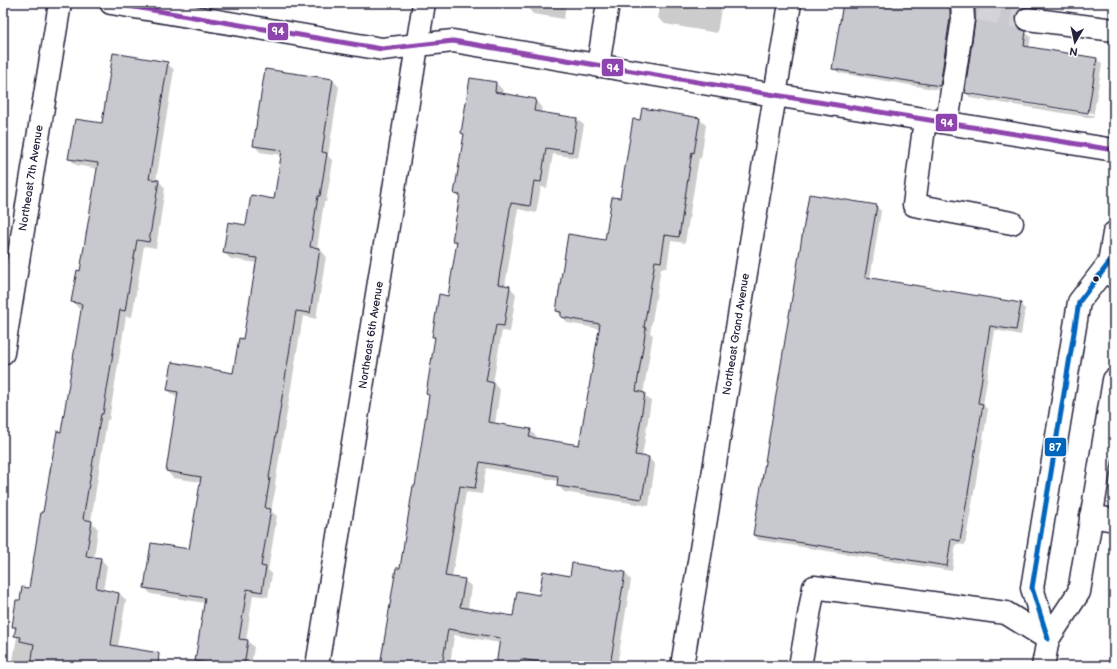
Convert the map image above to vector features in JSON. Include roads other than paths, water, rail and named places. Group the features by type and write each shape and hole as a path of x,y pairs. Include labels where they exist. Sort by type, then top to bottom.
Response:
{"street":[{"name":"Northeast 7th Avenue","path":"3,353 60,3"},
{"path":"111,3 382,49 453,41 947,124 1114,150"},
{"name":"Northeast 6th Avenue","path":"317,666 424,3"},
{"path":"598,66 608,3"},
{"name":"Northeast Grand Avenue","path":"682,666 790,3"},
{"path":"947,124 963,19 968,7"},
{"path":"1028,19 1114,30"},
{"path":"925,120 914,205 1012,223"},
{"path":"1048,639 1032,588 1079,302 1113,251"},
{"path":"1043,666 1048,639 1079,592 1091,516 1110,431 1114,380"},
{"path":"1091,516 1114,520"},
{"path":"800,666 814,587 1006,613 1048,639"}],"tunnel":[{"path":"979,9 1028,19"}]}
